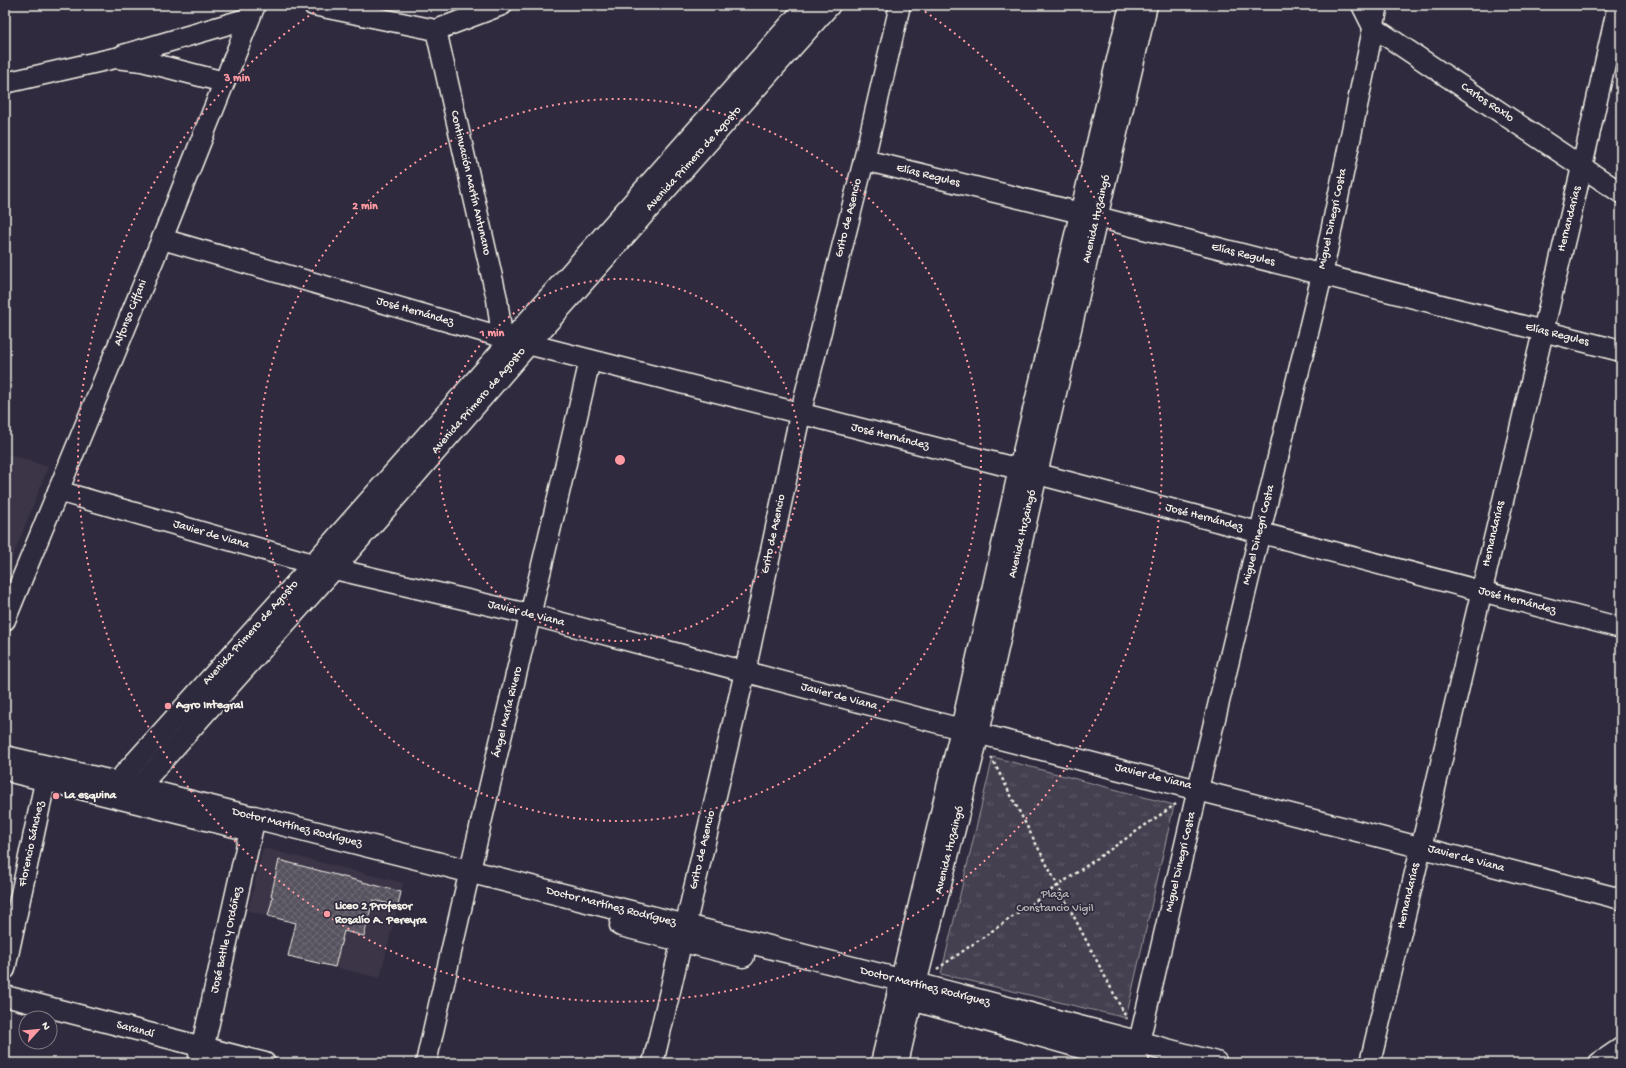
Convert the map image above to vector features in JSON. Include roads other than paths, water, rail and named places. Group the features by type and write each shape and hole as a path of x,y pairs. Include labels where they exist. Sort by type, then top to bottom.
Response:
{"main road":[{"name":"Doctor Martínez Rodríguez","path":"253,824 906,990 1137,1058 1216,1063"},
{"name":"José Batlle y Ordóñez","path":"201,1055 253,824"}],"street":[{"path":"313,5 436,30 502,5"},
{"name":"Avenida Primero de Agosto","path":"115,789 313,564 514,340 807,5"},
{"name":"Avenida Primero de Agosto","path":"137,794 334,569 514,340 830,5"},
{"name":"Grito de Asencio","path":"653,1063 745,672 800,415 864,160 900,5"},
{"name":"Avenida Ituzaingó","path":"881,1063 906,990 970,731 1088,215 1130,5"},
{"name":"Avenida Ituzaingó","path":"1088,215 1147,5"},
{"name":"Carlos Roxlo","path":"1362,5 1373,27 1621,193"},
{"name":"Miguel Dinegri Costa","path":"1137,1058 1198,789 1322,275 1378,5"},
{"name":"Hernandarias","path":"1370,1063 1582,167 1618,5"},
{"path":"5,83 115,58 252,12"},
{"name":"Alfonso Ciffani","path":"5,620 162,239 252,12"},
{"name":"Continuación Martín Antunano","path":"436,30 497,299 514,340"},
{"path":"115,58 142,61 224,82"},
{"name":"Elías Regules","path":"864,160 1088,215 1621,351"},
{"name":"José Hernández","path":"162,239 514,340 800,415 1028,472 1621,628"},
{"name":"Ángel María Rivero","path":"426,1063 467,878 532,615 590,360"},
{"name":"Javier de Viana","path":"58,491 313,564 532,615 970,731 1621,899"},
{"name":"Doctor Martínez Rodríguez","path":"5,756 47,773 137,794 253,824"},
{"name":"Doctor Martínez Rodríguez","path":"5,770 47,773"},
{"name":"Florencio Sánchez","path":"5,969 47,773"},
{"name":"Avenida Ituzaingó","path":"898,1063 906,990"},
{"name":"Sarandí","path":"5,996 201,1055 265,1063"},
{"path":"1599,1063 1621,1048"}],"place":[{"name":"Agro Integral","path":"168,706"},
{"name":"La esquina","path":"56,796"},
{"name":"Liceo 2 Profesor Rosalío A. Pereyra","path":"327,914"}],"park label":[{"name":"Plaza Constancio Vigil","path":"1055,902"}]}
